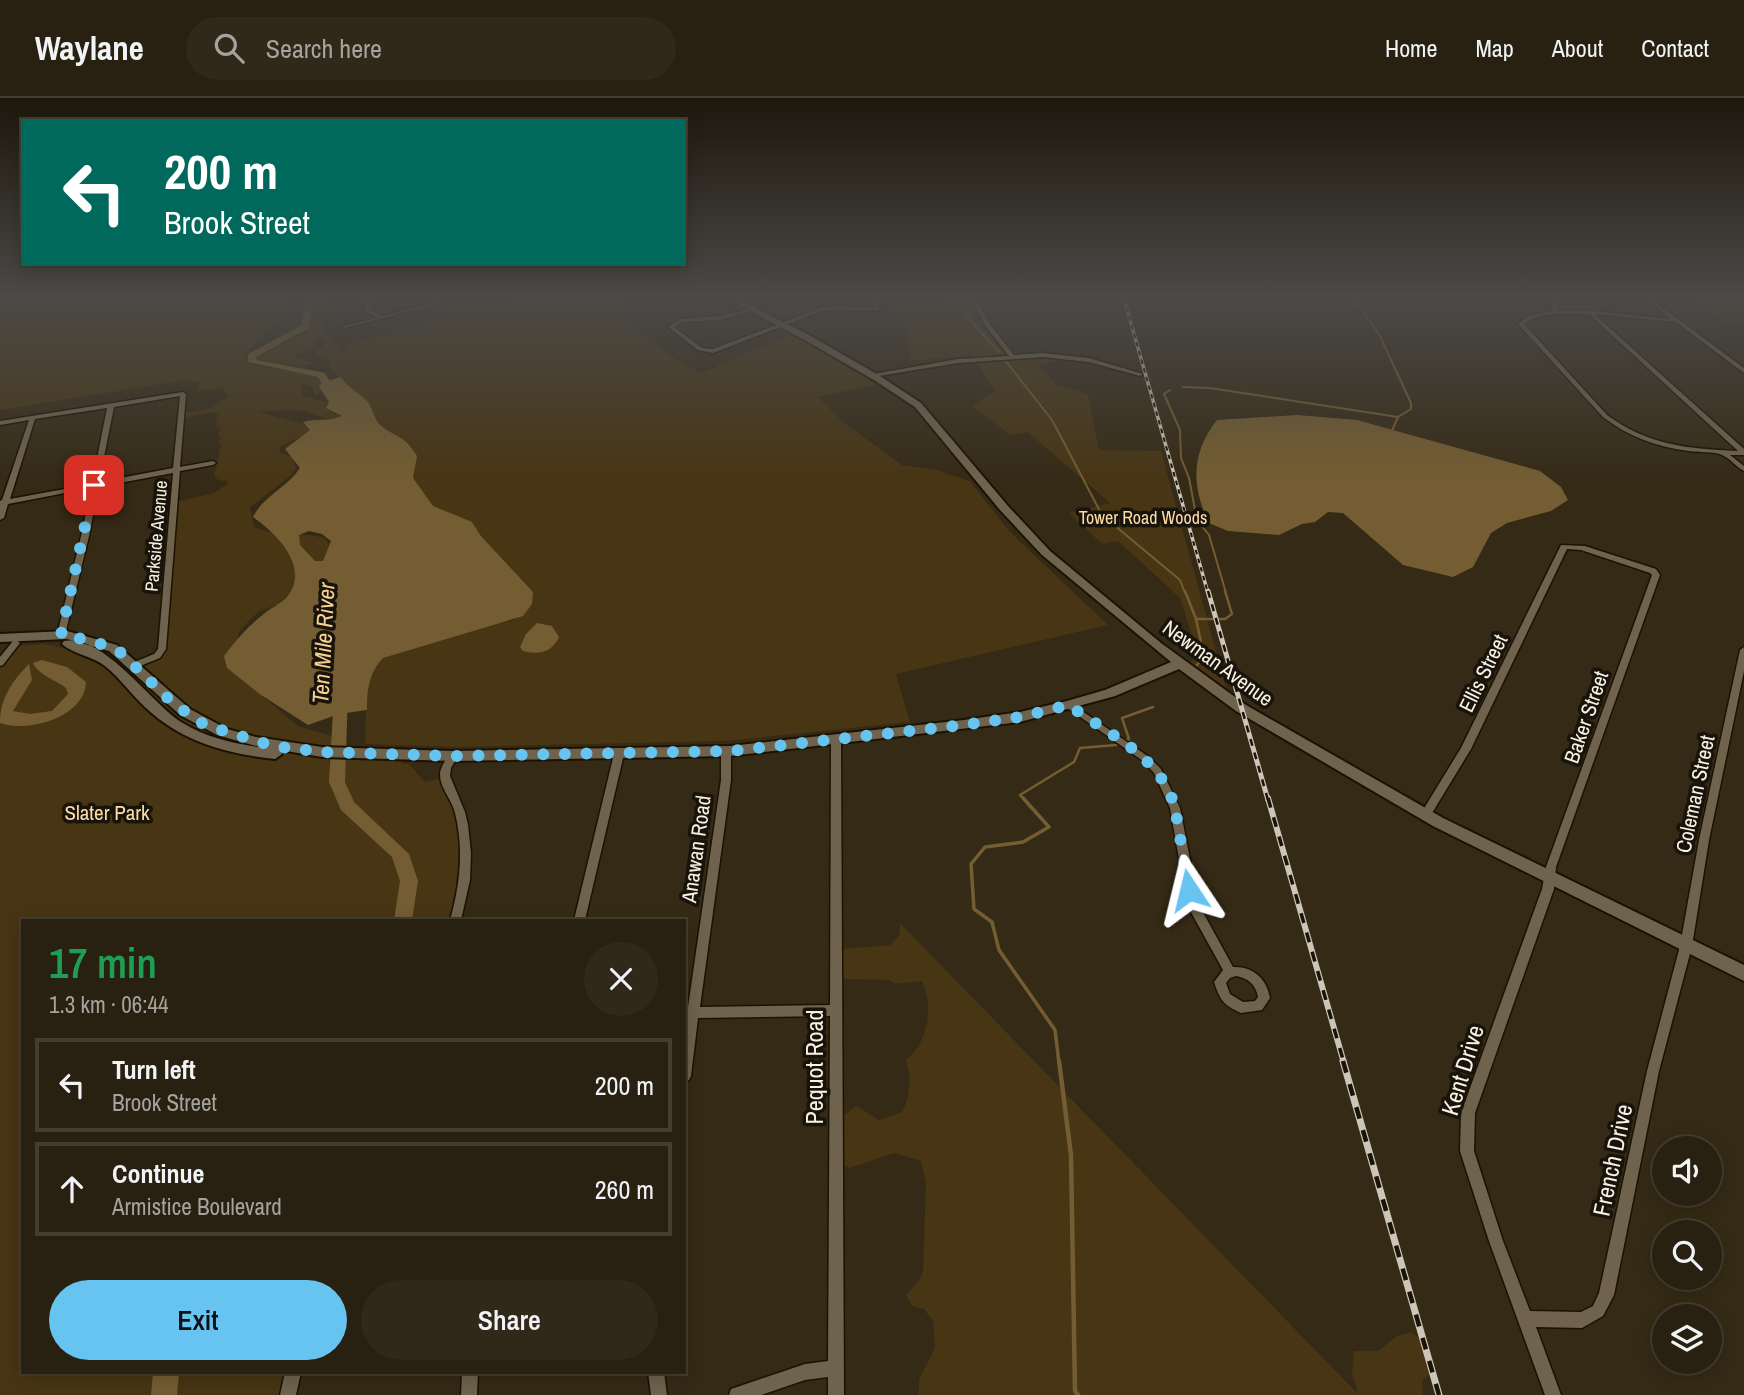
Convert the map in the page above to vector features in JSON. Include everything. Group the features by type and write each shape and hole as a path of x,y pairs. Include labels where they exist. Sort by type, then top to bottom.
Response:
{"main road":[{"name":"Newman Avenue","path":"844,360 918,405 1046,553 1105,604 1241,708 1425,815 1744,973"},
{"path":"0,638 61,635 113,648 135,665 174,704 205,725 265,744 322,752"},
{"path":"0,644 60,643 93,652 112,662 154,708 178,726 233,750 280,754 322,752 453,756 728,751 975,724 1069,705 1110,693 1181,663"}],"street":[{"path":"873,376 924,365 978,360"},
{"path":"1080,360 1140,374"},
{"path":"1553,360 1610,420 1628,431 1662,443 1724,453 1744,453"},
{"path":"1641,360 1744,453"},
{"path":"1728,360 1744,372"},
{"name":"Parkside Avenue","path":"111,405 183,394 162,649 157,656 135,665"},
{"path":"0,423 111,405 61,635"},
{"path":"0,518 3,502 33,417"},
{"path":"1724,453 1744,469"},
{"path":"3,502 213,463"},
{"name":"Baker Street","path":"1549,877 1656,575 1653,571 1569,545"},
{"name":"Ellis Street","path":"1425,815 1466,749 1562,550 1569,545"},
{"path":"0,663 16,643"},
{"name":"Coleman Street","path":"1686,946 1704,840 1744,650"},
{"path":"1069,705 1127,745 1158,771 1172,795 1193,905 1230,972"},
{"name":"Pequot Road","path":"836,739 836,1395"},
{"name":"Anawan Road","path":"686,1051 689,1013 726,780 728,751"},
{"path":"579,919 619,754"},
{"path":"453,756 445,777 463,825 466,861 456,919"},
{"name":"Kent Drive","path":"1549,877 1544,899 1468,1113 1466,1151 1553,1395"},
{"name":"French Drive","path":"1526,1319 1581,1320 1598,1311 1606,1295 1653,1071 1686,946"},
{"path":"689,1013 836,1010"},
{"path":"737,1395 805,1372 836,1368"},
{"path":"288,1395 293,1374"},
{"path":"469,1395 470,1374"},
{"path":"656,1374 659,1395"}],"green space":[{"name":"Slater Park","path":"0,360 248,360 253,365 322,378 321,392 314,395 313,387 301,383 302,396 335,404 329,409 332,413 351,420 334,421 304,411 259,412 320,429 315,434 302,436 281,446 279,452 293,458 296,468 292,475 250,507 254,527 271,532 324,538 329,544 326,560 293,599 258,612 239,631 237,641 227,654 227,669 250,679 260,694 298,726 335,737 339,745 329,761 346,761 352,754 405,756 401,763 409,764 425,782 443,778 457,802 464,881 456,919 21,919 21,1374 293,1374 288,1395 0,1395 0,666 16,646 44,644 86,653 114,671 136,665 160,653 175,502 214,493 228,484 214,476 221,444 218,442 221,438 218,435 221,428 217,427 216,419 219,415 214,412 182,418 182,413 211,408 229,397 223,388 198,391 200,383 187,380 0,410"},
{"path":"259,360 303,360 314,363 294,365"},
{"path":"331,360 676,360 701,373 732,360 835,360 876,384 818,397 843,422 902,465 936,470 970,481 1009,531 1108,625 896,674 910,722 727,741 457,747 365,744 369,688 376,667 383,658 480,627 514,620 533,592 481,536 472,522 435,527 413,478 415,469 352,437 339,377 329,366"},
{"name":"Tower Road Woods","path":"975,360 1058,360 1038,365 1057,385 1088,394 1099,450 1161,451 1226,688 1189,663 1198,655 1180,598 1118,541 1102,544 1069,513 1110,503 1028,432 1011,435 972,406 995,391"},
{"path":"900,923 1358,1394 1352,1373 1354,1351 1378,1351 1397,1336 1411,1332 1423,1341 1430,1373 1422,1381 1423,1395 919,1395 919,1379 935,1348 933,1321 924,1309 912,1306 906,1295 923,1272 926,1182 921,1161 894,1153 850,1168 837,1163 837,1120 856,1106 879,1120 902,1112 909,1093 906,1060 919,1044 927,1024 928,1002 922,981 895,984 890,980 841,979 841,949 891,945 899,935"}],"water":[{"path":"341,377 366,400 379,424 403,439 417,456 413,478 433,506 472,522 481,536 533,592 532,604 523,616 383,658 370,682 367,710 339,714 308,725 261,695 227,668 224,656 254,623 287,597 293,586 295,574 288,552 271,532 253,517 263,503 300,468 285,449 310,430 303,422 342,416 326,408 329,402 319,387 321,383","holes":["309,531 322,534 331,541 323,561 315,561 300,545 299,535"]},
{"path":"1297,415 1357,420 1540,471 1561,487 1568,500 1551,511 1507,523 1491,533 1473,567 1453,577 1403,565 1343,513 1328,512 1315,522 1302,524 1279,535 1228,531 1209,523 1199,496 1196,470 1202,445 1217,420"},
{"path":"537,623 552,626 559,637 553,646 544,652 523,651 520,647 526,634"},
{"path":"42,660 67,667 86,682 76,705 66,713 40,724 12,726 0,723 2,706 8,691 29,664 32,680 13,711 30,714 52,711 68,694 66,688 35,667 33,663"}],"waterway":[{"name":"Ten Mile River","path":"252,360 253,362 322,375 329,388 342,394"},
{"path":"1005,360 1052,420 1102,515 1180,580 1185,593"},
{"path":"1391,360 1411,403 1411,409 1398,417"},
{"path":"1183,387 1210,388 1398,417"},
{"path":"1170,390 1164,394 1180,430 1181,458 1189,478 1197,520"},
{"path":"1391,433 1398,417"},
{"path":"1197,520 1209,519"},
{"path":"1197,520 1209,535 1226,593"},
{"path":"1185,591 1196,619 1204,656 1197,665"},
{"path":"1197,619 1225,619 1232,614 1225,591"},
{"name":"Ten Mile River","path":"341,693 337,782 347,806 400,854 409,881 403,919"},
{"path":"1023,798 1020,795 1074,762 1080,748 1116,745 1129,739 1122,718 1153,707"},
{"path":"1023,798 1049,827 1023,842 985,847 971,864 974,909 992,922 999,950 1055,1030 1059,1063"},
{"path":"1059,1061 1071,1155 1075,1391 1078,1395"},
{"name":"Ten Mile River","path":"164,1395 166,1374"}],"railway":[{"path":"1141,360 1208,593"},
{"path":"1208,591 1268,800"},
{"path":"1268,798 1344,1063"},
{"path":"1343,1061 1439,1395"}],"route":[{"path":"94,485 86,532 61,635 82,638 120,652 174,704 205,725 222,732 273,746 322,752 453,756 726,751 784,747 964,725 1020,717 1069,705 1146,759 1158,771 1172,795 1189,890"}]}
